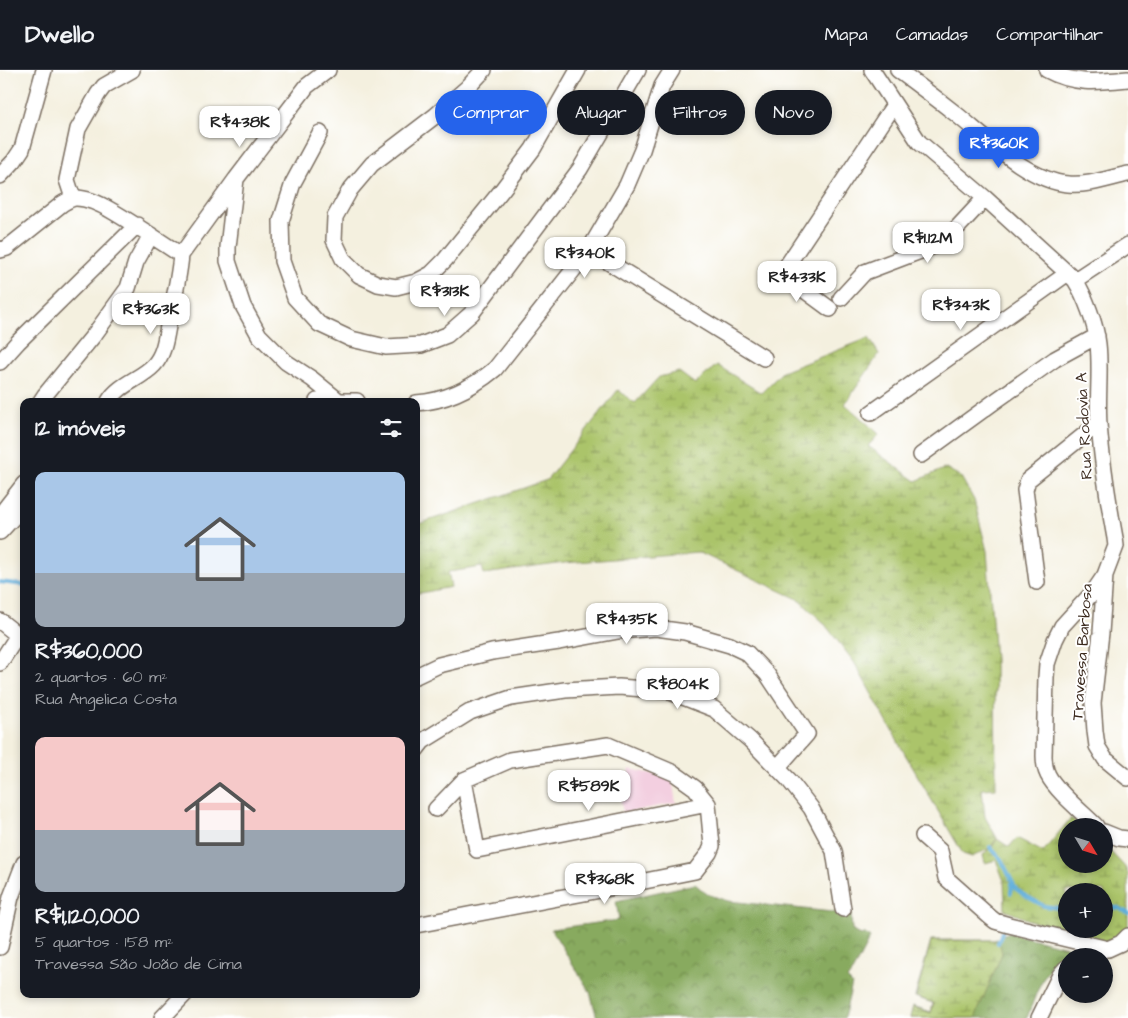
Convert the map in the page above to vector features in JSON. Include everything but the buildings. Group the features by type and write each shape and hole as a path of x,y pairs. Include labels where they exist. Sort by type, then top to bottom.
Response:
{"street":[{"path":"0,176 14,162 22,150 44,70"},
{"path":"75,198 67,180 78,129 104,86 132,70"},
{"path":"112,398 118,391 150,369 159,358 164,345 180,276 181,255 307,86 328,70"},
{"path":"484,70 436,116 372,164 350,190 335,217 334,240 343,259 359,274 378,284 396,287 416,282 431,274 445,260 502,190 532,149 578,70"},
{"path":"320,133 293,183 281,221 282,261 295,298 319,324 351,339 386,347 420,345 447,335 472,314 580,169 638,70"},
{"path":"420,403 443,399 457,394 495,369 589,250 627,186 642,150 662,86 672,70"},
{"name":"Rua Rodovia A","path":"872,70 919,142 985,198 1071,277 1081,290 1097,336 1099,423 1105,484 1116,546 1105,576 1062,626 1050,653 1046,677 1044,756 1048,776 1054,786 1088,818"},
{"path":"898,70 1011,158 1045,179 1068,184 1087,183 1128,174"},
{"path":"1047,70 1057,76 1075,81 1104,82 1128,79"},
{"path":"894,105 781,273 835,304 865,272 944,242 985,198"},
{"path":"236,179 228,261 243,306 259,335 286,362 312,379 335,398"},
{"path":"2,251 62,204 75,198 96,203 137,225 181,255"},
{"path":"0,362 137,225"},
{"path":"43,398 94,335 128,288 136,262 151,235"},
{"path":"871,413 1071,277 1128,245"},
{"path":"589,250 764,358"},
{"path":"921,455 1055,359 1097,336"},
{"path":"1037,582 1025,490 1026,485 1028,480 1099,423"},
{"path":"0,515 20,489"},
{"path":"0,532 20,510"},
{"name":"Travessa Barbosa","path":"1105,576 1102,633 1093,703 1095,731 1098,746 1105,759 1128,778"},
{"path":"0,621 20,637"},
{"path":"420,674 439,665 492,652 618,631 656,628 685,632 730,645 747,653 767,674 807,734 778,768"},
{"path":"0,663 20,639"},
{"path":"420,745 423,741 470,712 511,698 565,690 619,687 668,691 714,709 750,740 789,780 811,808 834,851 844,909"},
{"path":"420,924 695,871 712,846 708,804 695,788 674,773 608,745 510,760 464,780 436,809"},
{"path":"464,780 477,850 708,804"},
{"path":"923,836 940,851 946,878 995,921 1104,948"},
{"path":"1113,836 1128,839"},
{"path":"0,946 11,897 20,873"},
{"path":"1110,948 1121,943 1128,936"},
{"path":"1039,1018 1058,979"},
{"path":"162,1018 181,998"}],"shaded area":[{"path":"630,769 672,778 676,803 623,813 617,779 628,781"}],"green space":[{"path":"869,338 879,354 845,404 879,434 868,446 916,481 946,468 961,477 974,500 987,551 995,659 996,788 982,789 985,817 997,838 990,848 972,857 963,854 854,662 823,622 798,599 698,552 564,563 484,574 482,567 448,572 451,587 420,593 420,524 547,480 618,390 635,403 659,377 679,372 695,384 717,365 761,393 782,372"},
{"path":"1058,834 1058,873 1113,873 1113,854 1125,867 1128,874 1128,927 1114,940 1100,941 1086,938 1113,938 1113,883 1058,883 1058,929 1005,910 1004,881 996,860 985,863 983,855 992,847 997,839 1009,847 1017,838 1043,852"},
{"path":"695,884 707,894 728,901 851,914 852,930 862,935 864,933 870,938 847,979 852,984 844,1018 597,1018 590,992 551,929 619,920 616,901"},
{"path":"1009,933 1072,948 1058,948 1058,958 1048,970 1027,1018 910,1018 913,1006 931,1012 933,1003 915,997 931,940 995,940"},
{"path":"995,940 1000,945 1002,953 975,1018 910,1018 913,1007 931,1013 934,1003 916,997 931,941"}],"waterway":[{"path":"0,582 20,584"},
{"path":"990,847 1001,859 1016,889 1044,906 1058,908"},
{"path":"1011,893 1012,883"},
{"path":"1113,908 1119,908 1128,913"},
{"path":"998,943 1002,932"}]}
